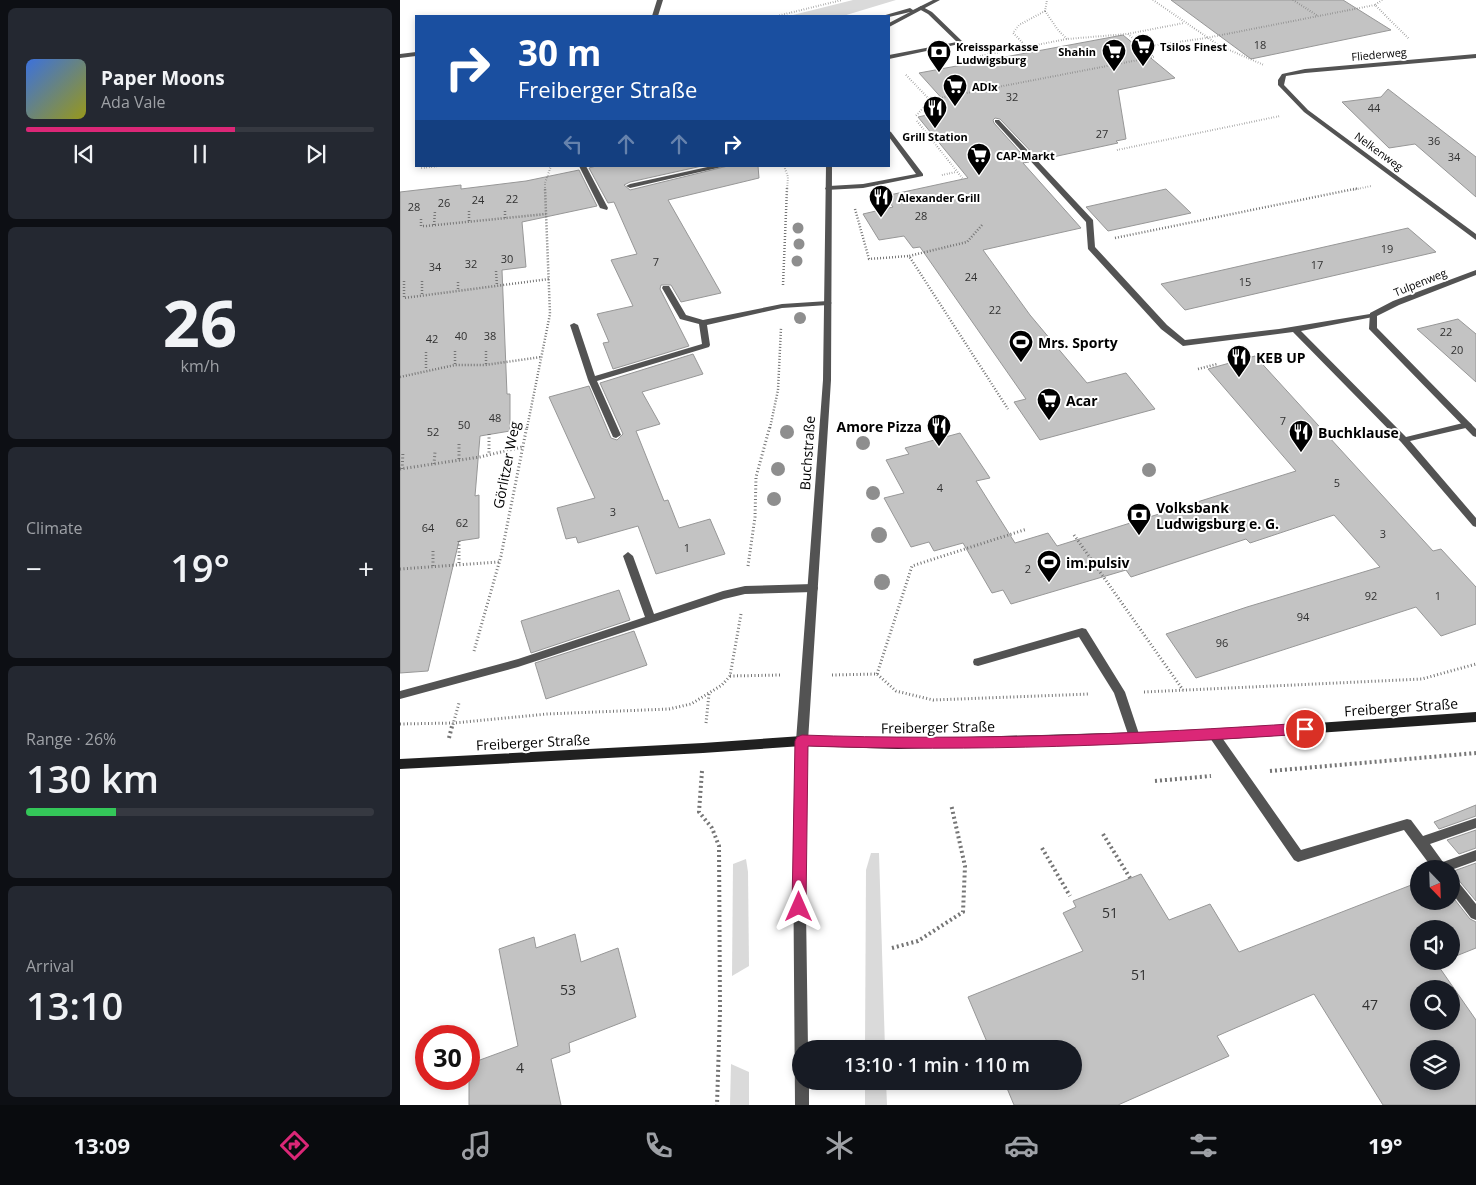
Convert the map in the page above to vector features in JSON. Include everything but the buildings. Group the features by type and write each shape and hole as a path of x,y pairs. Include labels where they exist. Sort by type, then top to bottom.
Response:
{"main road":[{"name":"Freiberger Straße","path":"400,764 802,741 898,744 1134,737 1476,718"}],"street":[{"path":"655,15 660,0"},
{"path":"890,24 937,0"},
{"path":"889,15 920,8 930,13 960,43 890,57"},
{"path":"400,56 415,54"},
{"name":"Fliederweg","path":"1284,75 1305,71 1476,56"},
{"name":"Nelkenweg","path":"1284,75 1280,80 1281,85 1306,111 1476,238"},
{"name":"Tulpenweg","path":"997,121 1090,222 1091,247 1164,327 1183,343 1251,337 1374,315 1396,303 1476,272"},
{"path":"829,188 863,186 921,175 890,134"},
{"path":"583,167 604,208"},
{"path":"630,186 718,167"},
{"name":"Buchstraße","path":"802,1105 799,840 802,741 827,380 829,167"},
{"path":"666,288 683,317 703,323 782,306 828,303"},
{"path":"1374,315 1373,329 1476,434"},
{"path":"592,380 706,345 703,323"},
{"path":"574,325 592,380 616,435"},
{"path":"1297,330 1404,440 1476,524"},
{"path":"1404,440 1467,425"},
{"path":"628,556 651,619"},
{"path":"400,695 518,663 724,595 745,590 814,588"},
{"path":"978,662 1082,632 1119,692 1134,737"},
{"path":"1214,734 1298,856 1407,824 1434,860"},
{"path":"1421,842 1476,823"},
{"path":"1460,861 1476,855"},
{"path":"1460,894 1476,914"}],"path":[{"path":"782,15 842,0"},
{"path":"1047,0 1045,11 1058,30 1067,39"},
{"path":"1153,0 1206,38 1241,58 1266,65 1284,75"},
{"path":"1293,0 1318,16"},
{"path":"1143,47 1206,38 1375,5 1382,0"},
{"path":"1375,5 1405,33 1425,60"},
{"path":"1045,11 1019,25 1013,33 1026,47 1067,39 1127,34 1184,23"},
{"path":"915,117 930,100 1154,57 1127,34"},
{"path":"903,72 930,100"},
{"path":"1116,150 1306,111"},
{"path":"917,121 963,179"},
{"name":"Görlitzer Weg","path":"441,762 454,723 499,562 550,314 545,183 551,167"},
{"path":"400,724 454,723 547,714 669,709 691,704 722,685 730,676 755,517 756,477 768,442 778,390 788,177 784,167"},
{"path":"937,176 956,172"},
{"path":"1113,239 1399,180"},
{"path":"861,205 854,206 869,259 909,256 967,242 982,226"},
{"path":"434,225 435,211"},
{"path":"469,211 469,222"},
{"path":"505,211 505,218"},
{"path":"421,219 421,226 546,214"},
{"path":"909,256 1008,409"},
{"path":"496,271 498,286"},
{"path":"404,281 404,298 548,279"},
{"path":"422,281 422,296"},
{"path":"458,282 458,291"},
{"path":"454,365 456,351"},
{"path":"426,352 426,370"},
{"path":"486,352 486,365"},
{"path":"400,377 454,365 486,365 541,357"},
{"path":"489,434 490,455"},
{"path":"459,460 460,444"},
{"path":"403,452 401,469 490,455 523,447"},
{"path":"434,464 435,452"},
{"path":"1027,529 912,566 876,674 896,691 933,700 1184,691 1422,679 1476,664"},
{"path":"1074,535 1184,691"},
{"path":"459,541 459,565"},
{"path":"433,551 433,567"},
{"path":"400,569 499,562"},
{"path":"1155,780 1476,753"},
{"path":"892,948 918,941 963,912 966,866 951,804"},
{"path":"699,812 712,828 719,846 720,1011 717,1105"},
{"path":"1103,834 1130,878"},
{"path":"1042,848 1070,896"}],"shaded area":[{"path":"853,0 896,0 846,15 793,15"},
{"path":"871,853 879,853 885,1040 865,1040 866,870"},
{"path":"746,859 748,872 749,966 732,976 733,864"},
{"path":"731,1064 749,1072 749,1105 730,1105"},
{"path":"865,1090 886,1090 887,1105 865,1105"}],"place":[{"name":"Tsilos Finest","path":"1143,67"},
{"name":"Shahin","path":"1114,72"},
{"name":"Kreissparkasse Ludwigsburg","path":"939,73"},
{"name":"ADIx","path":"955,107"},
{"name":"Grill Station","path":"935,129"},
{"name":"CAP-Markt","path":"979,176"},
{"name":"Alexander Grill","path":"881,218"},
{"name":"Mrs. Sporty","path":"1021,363"},
{"name":"KEB UP","path":"1239,378"},
{"name":"Acar","path":"1049,421"},
{"name":"Amore Pizza","path":"939,447"},
{"name":"Buchklause","path":"1301,453"},
{"name":"Volksbank Ludwigsburg e. G.","path":"1139,536"},
{"name":"im.pulsiv","path":"1049,583"}],"route":[{"path":"799,907 802,741 898,744 1214,734 1305,729"}]}
